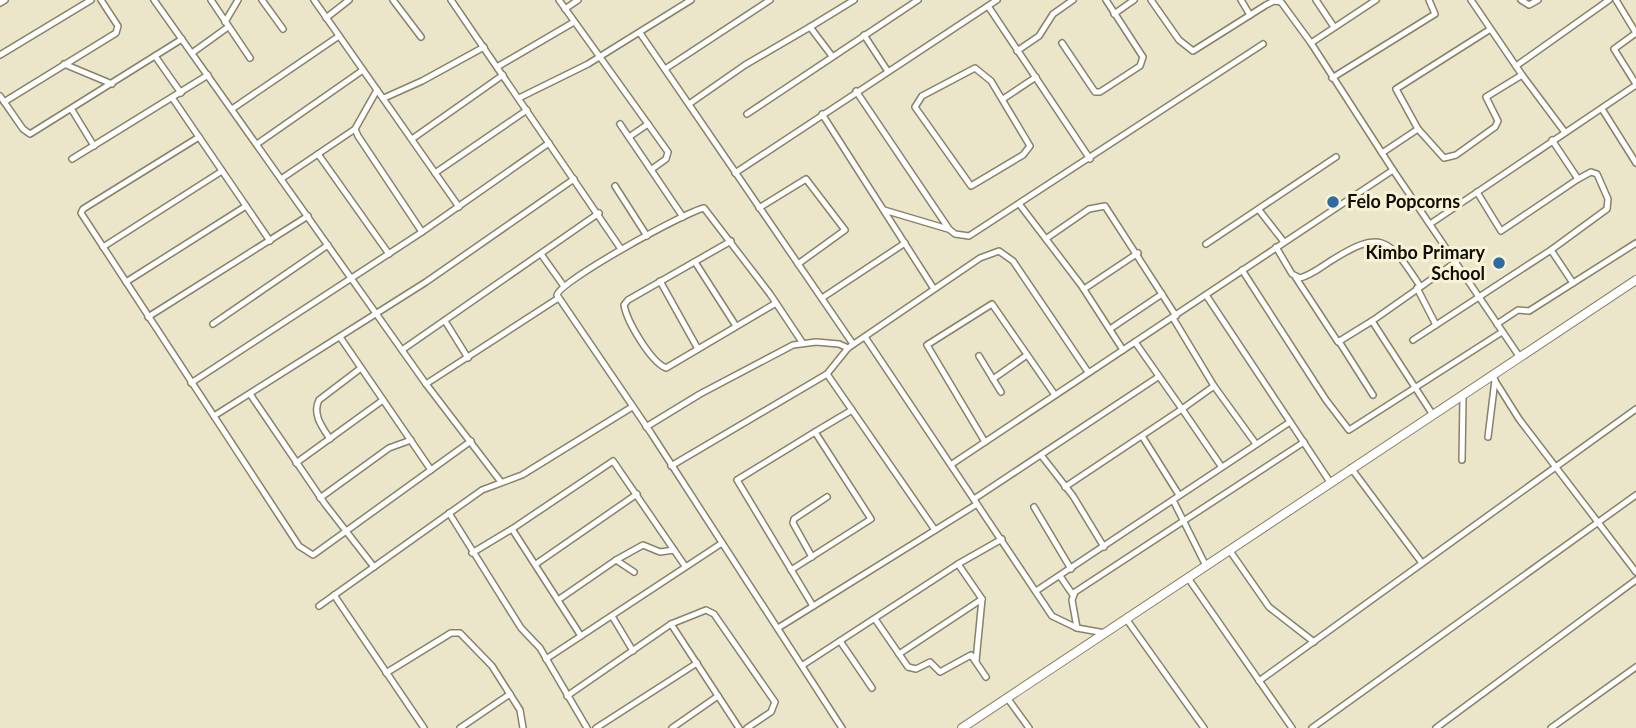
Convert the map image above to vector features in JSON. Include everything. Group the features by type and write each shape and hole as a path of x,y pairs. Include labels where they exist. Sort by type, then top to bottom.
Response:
{"street":[{"path":"0,3 5,0"},
{"path":"0,55 91,0"},
{"path":"101,0 118,30 2,99 23,129 30,134 182,39"},
{"path":"155,0 426,384 501,482"},
{"path":"211,0 250,58"},
{"path":"192,53 227,25 238,0"},
{"path":"262,0 283,29"},
{"path":"314,0 459,207"},
{"path":"326,18 349,0"},
{"path":"393,0 421,37"},
{"path":"451,0 599,213 621,249"},
{"path":"559,0 669,156 652,169"},
{"path":"565,9 578,0"},
{"path":"519,98 598,58 691,0"},
{"path":"665,69 770,0"},
{"path":"689,104 745,65 854,0"},
{"path":"747,114 918,0"},
{"path":"735,173 887,70 997,0"},
{"path":"1017,51 1040,36 1053,14 1073,0"},
{"path":"1062,43 1091,89 1100,92 1143,61 1105,0"},
{"path":"1114,14 1134,0"},
{"path":"1152,0 1179,40 1193,51 1274,1 1281,2 1520,356"},
{"path":"1241,0 1250,15"},
{"path":"1316,0 1334,27"},
{"path":"1332,78 1435,14 1429,0"},
{"path":"1471,0 1489,30 1564,131"},
{"path":"1521,0 1529,5 1538,0"},
{"path":"1516,66 1609,0"},
{"path":"1430,224 1564,131 1636,85 1614,49 1636,33 1616,0"},
{"path":"1311,43 1373,1"},
{"path":"988,6 1090,159"},
{"path":"497,67 574,22"},
{"path":"810,27 832,56"},
{"path":"1489,30 1398,86 1395,92 1439,156 1450,159 1495,127 1498,121 1486,97 1522,75"},
{"path":"640,33 851,346"},
{"path":"864,35 887,70"},
{"path":"232,109 340,36"},
{"path":"856,91 949,229 955,234 970,236 1263,44"},
{"path":"384,98 422,81 484,47"},
{"path":"155,56 181,93"},
{"path":"64,64 112,84"},
{"path":"975,68 991,81 1003,99 1029,142 1028,151 971,186 918,114 916,102 975,68"},
{"path":"257,144 363,70"},
{"path":"72,159 208,75"},
{"path":"412,139 503,75"},
{"path":"1003,99 1036,77"},
{"path":"281,179 355,129 377,90"},
{"path":"173,99 271,241"},
{"path":"1602,109 1636,163"},
{"path":"72,110 94,146"},
{"path":"435,173 527,110"},
{"path":"822,114 934,289"},
{"path":"620,124 683,217"},
{"path":"629,137 648,124"},
{"path":"355,129 422,232"},
{"path":"1382,153 1418,129"},
{"path":"199,137 81,211 191,383 307,554 313,555 471,441"},
{"path":"1552,140 1578,179"},
{"path":"191,383 422,232 549,144"},
{"path":"318,154 389,254"},
{"path":"1206,244 1336,157"},
{"path":"952,464 1393,170"},
{"path":"103,247 222,171"},
{"path":"1413,340 1551,250 1608,209 1608,199 1597,174 1591,172 1501,231 1477,192"},
{"path":"759,208 806,179 845,230 798,264"},
{"path":"214,416 377,313 574,180"},
{"path":"615,186 647,236"},
{"path":"1047,238 1089,209 1101,204 1109,209 1163,294 1214,386 1256,444"},
{"path":"1020,205 1084,289 1123,350"},
{"path":"126,282 246,206"},
{"path":"802,342 732,241 704,208 621,249 558,290 557,299 646,427 803,665 840,726 832,728"},
{"path":"884,210 949,229"},
{"path":"1259,210 1284,242"},
{"path":"402,350 599,213"},
{"path":"148,317 308,216"},
{"path":"1296,278 1309,275 1368,240 1381,243 1395,252 1419,287 1436,325"},
{"path":"732,241 628,300 624,305 628,320 662,367 666,368 776,303"},
{"path":"821,298 905,243"},
{"path":"1497,324 1518,310 1529,311 1636,243"},
{"path":"213,324 328,245"},
{"path":"1276,247 1373,395"},
{"path":"1551,250 1573,283"},
{"path":"671,466 827,374 851,346 980,258 999,251 1005,253 1088,372"},
{"path":"1084,289 1138,253"},
{"path":"541,254 563,285"},
{"path":"695,262 736,326"},
{"path":"1340,343 1456,262"},
{"path":"1242,270 1348,430 1502,332"},
{"path":"962,728 1351,468 1493,378 1520,356 1636,280"},
{"path":"660,281 698,349"},
{"path":"1110,329 1163,294"},
{"path":"1206,295 1330,482"},
{"path":"426,384 557,299"},
{"path":"985,442 926,346 992,304 1055,395"},
{"path":"445,321 468,358"},
{"path":"1372,321 1433,415"},
{"path":"340,337 431,470"},
{"path":"865,337 1052,616 1077,628 1106,634"},
{"path":"646,427 700,394 802,342 851,346"},
{"path":"1135,342 1221,466"},
{"path":"993,379 1027,355"},
{"path":"979,356 1001,391"},
{"path":"330,439 319,422 316,408 319,400 361,368"},
{"path":"827,374 935,530"},
{"path":"778,628 935,530 1158,377"},
{"path":"1489,437 1493,378"},
{"path":"1493,378 1519,419 1636,572"},
{"path":"1065,487 1214,386"},
{"path":"250,394 320,498 374,567"},
{"path":"1462,397 1462,460"},
{"path":"296,463 383,400"},
{"path":"318,606 482,490 522,475 632,407"},
{"path":"1259,681 1556,464 1636,409"},
{"path":"813,606 737,480 852,410"},
{"path":"1036,591 1290,422"},
{"path":"792,570 871,519 815,432"},
{"path":"1142,436 1179,495"},
{"path":"320,498 389,448 411,440"},
{"path":"1073,595 1304,442"},
{"path":"1041,455 1104,547"},
{"path":"472,553 512,529 609,462 618,463 685,566"},
{"path":"1351,468 1422,563"},
{"path":"536,564 637,494"},
{"path":"1312,728 1636,495"},
{"path":"812,557 793,523 794,519 827,497"},
{"path":"1173,500 1206,566"},
{"path":"1034,507 1071,569"},
{"path":"449,513 521,628 546,659 587,728"},
{"path":"512,529 581,636"},
{"path":"803,665 958,564 1002,539"},
{"path":"546,659 722,543"},
{"path":"558,600 643,545 660,552 674,550"},
{"path":"1230,551 1269,607 1314,642"},
{"path":"616,560 634,572"},
{"path":"958,564 982,599 976,661"},
{"path":"1060,576 1073,595 1077,628"},
{"path":"1188,578 1292,728"},
{"path":"1436,728 1636,580"},
{"path":"334,595 424,728"},
{"path":"899,654 982,599"},
{"path":"567,696 671,624 706,610 714,614 775,702 775,708 749,728"},
{"path":"612,615 633,651"},
{"path":"875,619 908,667 916,669 929,662 938,671 969,655 986,677"},
{"path":"1127,620 1204,728"},
{"path":"671,624 739,728"},
{"path":"386,673 454,632 465,635 488,660 520,710 523,728"},
{"path":"839,641 872,688"},
{"path":"596,728 696,663"},
{"path":"1551,728 1636,667"},
{"path":"460,728 510,694"},
{"path":"672,728 718,696"},
{"path":"1008,699 1029,728"}],"place":[{"name":"Felo Popcorns","path":"1333,202"},
{"name":"Kimbo Primary School","path":"1499,263"}]}
